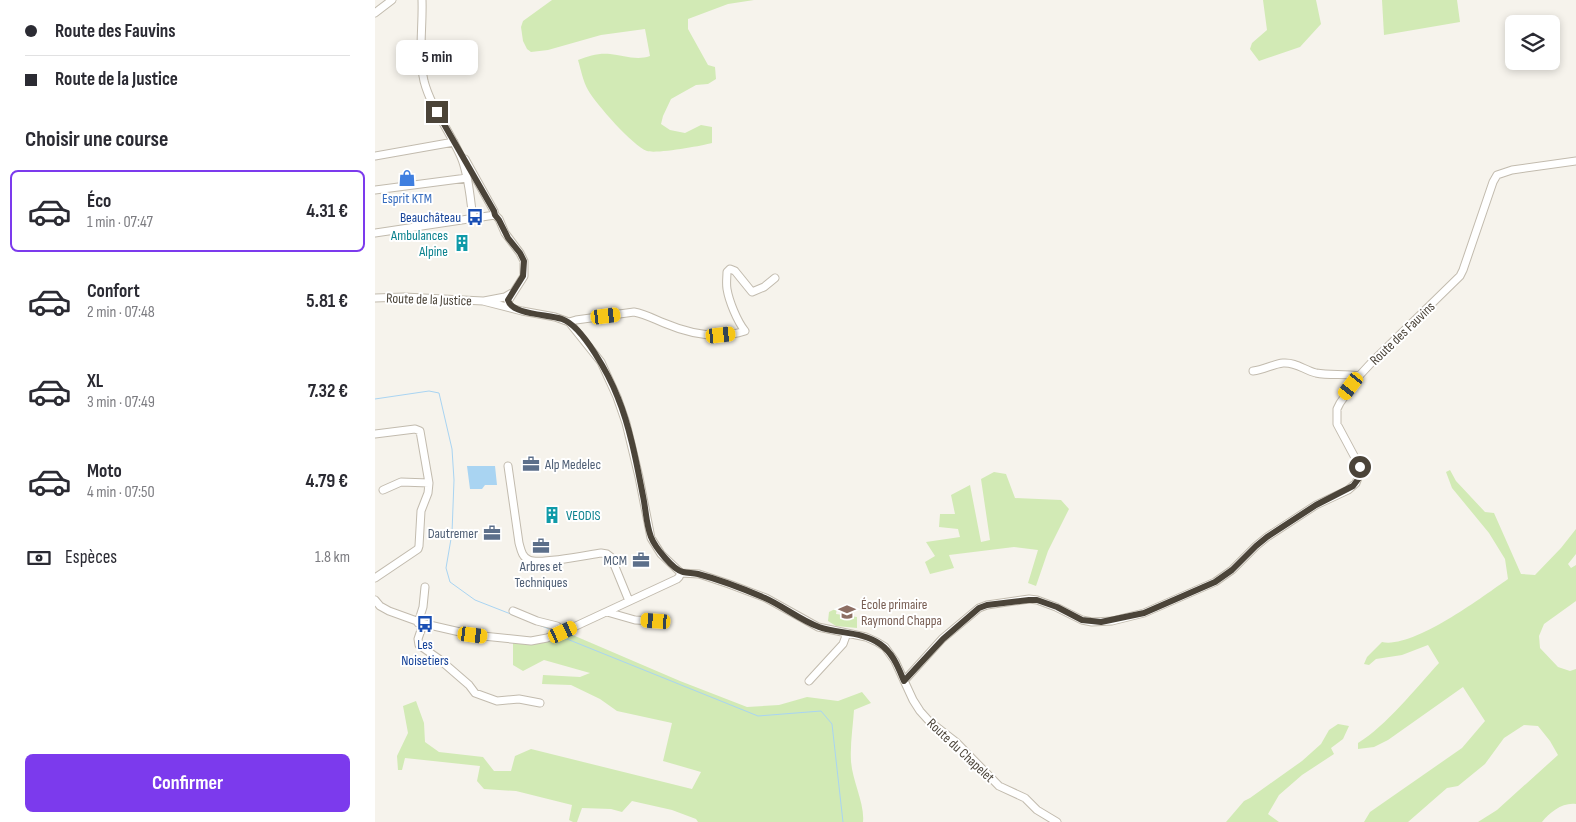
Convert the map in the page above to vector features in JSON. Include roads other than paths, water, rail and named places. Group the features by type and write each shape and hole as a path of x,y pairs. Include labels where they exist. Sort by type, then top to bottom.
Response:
{"street":[{"path":"375,13 392,0"},
{"path":"422,0 421,59 424,80 428,93 464,163 473,218"},
{"path":"375,156 454,142"},
{"path":"454,142 508,238 524,261 523,276 504,302"},
{"name":"Route des Fauvins","path":"904,681 943,639 979,608 987,605 1037,600 1057,607 1082,620 1101,622 1144,613 1190,594 1223,577 1267,537 1316,505 1348,490 1356,483 1359,472 1358,462 1339,430 1336,416 1340,403 1359,376 1392,341 1460,276 1497,175 1512,170 1576,161"},
{"path":"375,190 477,180"},
{"path":"375,233 495,215"},
{"path":"775,278 765,287 752,292 735,271 730,269 727,272 727,289 739,322 745,331 736,334 703,335 674,327 643,313 634,312 569,322 601,362 625,417 651,538 661,554 681,573 699,574 729,584 766,598 818,626 866,637 885,647 895,661 904,681"},
{"name":"Route de la Justice","path":"375,298 404,297 504,302 515,310 555,317 569,322"},
{"path":"1253,371 1290,363 1317,373 1359,376"},
{"path":"375,434 415,429 420,431 429,483 428,493 421,511 419,546 375,578"},
{"path":"508,466 519,544 525,558 536,562 601,553 607,554 611,557 629,602"},
{"path":"383,490 401,482 429,483"},
{"path":"375,600 384,609 421,623 473,635 521,641 540,640 563,632 629,602 679,578 681,573"},
{"path":"425,588 418,640 419,645 439,659 469,685 475,693 497,701 519,700 540,703"},
{"path":"513,611 537,621 557,626 563,632"},
{"path":"607,612 635,620 656,621"},
{"path":"809,681 843,644 847,633"},
{"name":"Route du Chapelet","path":"904,681 913,700 929,721 956,742 999,786 1025,798 1037,810 1057,822"}],"water":[{"path":"467,466 495,466 497,485 485,485 482,489 470,489"}],"waterway":[{"path":"375,399 429,391 439,393 452,449 454,480 452,533 446,568 450,582 475,600 549,629"},
{"path":"562,637 758,716 821,711 832,724 843,822"}],"place":[{"name":"Esprit KTM","path":"407,178"},
{"name":"Beauchâteau","path":"475,217"},
{"name":"Ambulances Alpine","path":"462,243"},
{"name":"Alp Medelec","path":"531,464"},
{"name":"VEODIS","path":"552,515"},
{"name":"Dautremer","path":"492,533"},
{"name":"Arbres et Techniques","path":"541,546"},
{"name":"MCM","path":"641,560"},
{"name":"École primaire Raymond Chappa","path":"847,612"},
{"name":"Les Noisetiers","path":"425,624"}]}
